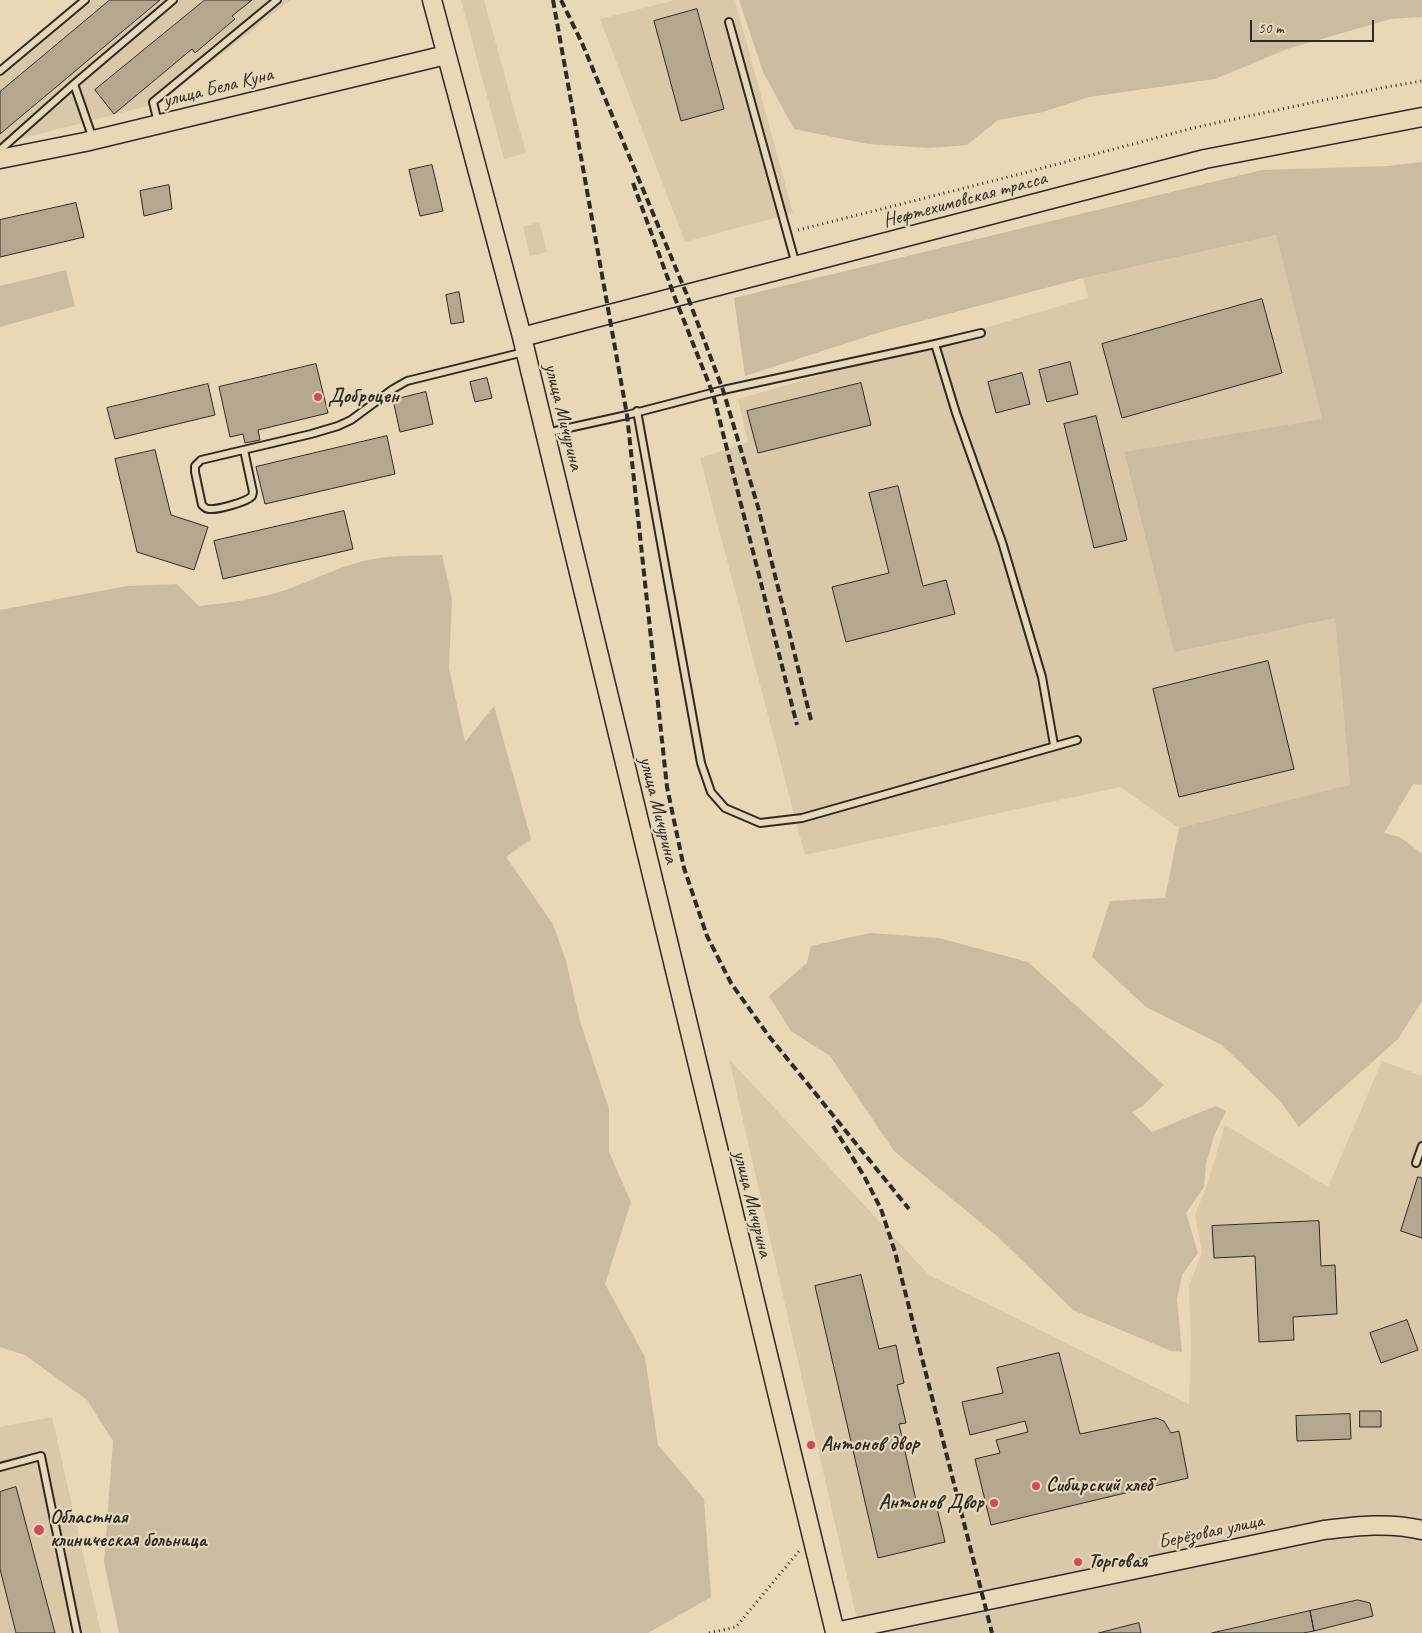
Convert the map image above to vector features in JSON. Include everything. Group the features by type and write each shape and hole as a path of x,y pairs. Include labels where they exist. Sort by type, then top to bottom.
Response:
{"street":[{"name":"улица Мичурина","path":"432,0 524,344 834,1632"},
{"name":"улица Бела Куна","path":"0,159 94,140 446,55"},
{"name":"Нефтехимовская трасса","path":"524,344 796,267 1026,205 1205,160 1422,117"},
{"name":"Берёзовая улица","path":"834,1632 1324,1530 1372,1524 1411,1527 1422,1530"}],"lane":[{"path":"0,72 85,0"},
{"path":"0,150 74,84 174,0"},
{"path":"158,125 153,102 277,0"},
{"path":"729,22 796,267"},
{"path":"74,84 94,140"},
{"path":"545,433 723,390 981,333"},
{"path":"244,450 253,492 252,496 244,501 209,509 205,508 202,505 194,472 195,466 201,460 338,426 351,420 400,385 524,344"},
{"path":"935,344 956,413 1002,542 1042,677 1054,745"},
{"path":"637,411 701,763 710,792 726,808 760,823 802,818 1077,740"},
{"path":"1416,1163 1422,1146"},
{"path":"0,1467 41,1456 77,1633"}],"path":[{"path":"787,233 1197,127 1422,81"},
{"path":"709,1633 736,1627 811,1538"}],"shaded area":[{"path":"76,0 291,0 171,94 171,100 0,144 0,65"},
{"path":"461,0 484,0 526,153 504,159"},
{"path":"675,0 735,0 793,213 685,242 600,19"},
{"path":"739,0 1422,0 1422,17 1391,19 1287,49 1215,79 1089,97 1043,112 998,120 967,145 930,148 868,144 794,129 763,72"},
{"path":"1422,162 1422,785 1413,784 1384,833 1400,837 1422,854 1422,1001 1398,1039 1299,1127 1280,1101 1222,1045 1146,1007 1092,957 1110,901 1165,898 1179,828 1350,785 1335,618 1174,652 1124,452 1322,419 1276,235 1083,278 884,331 745,376 734,298 1262,170 1387,166"},
{"path":"539,222 547,252 530,256 523,227"},
{"path":"1276,235 1322,419 1124,453 1174,651 1335,617 1350,786 1179,828 1120,787 805,855 700,458 748,442 738,399 1088,298 1083,278"},
{"path":"66,270 75,306 0,327 0,286"},
{"path":"442,555 452,599 449,668 465,742 494,706 531,839 506,857 553,924 566,961 580,1021 609,1109 609,1152 631,1202 605,1284 645,1357 658,1445 704,1499 711,1597 648,1633 119,1633 104,1562 113,1441 87,1400 25,1355 0,1347 0,610 127,586 177,584 199,606 221,604 286,590 344,567 368,560 395,556"},
{"path":"870,933 939,938 1028,962 1164,1085 1143,1106 1132,1112 1152,1132 1216,1106 1226,1111 1214,1136 1206,1164 1204,1187 1186,1213 1198,1253 1182,1275 1177,1299 1182,1352 1171,1351 1073,1310 998,1237 894,1151 830,1056 791,1031 769,996 807,963 811,946"},
{"path":"729,1059 929,1275 1189,1404 1191,1349 1189,1285 1202,1253 1195,1215 1207,1185 1225,1125 1328,1187 1382,1061 1422,1076 1422,1633 860,1633"},
{"name":"Областная клиническая больница","path":"52,1417 101,1633 0,1633 0,1427"}],"building":[{"path":"110,0 160,0 0,134 0,92"},
{"path":"205,0 252,0 232,16 235,19 195,53 192,49 114,114 95,90"},
{"path":"697,9 724,109 681,121 654,21"},
{"path":"432,165 443,211 420,216 409,170"},
{"path":"169,185 172,209 144,216 140,191"},
{"path":"76,203 84,237 0,257 0,220"},
{"path":"459,292 464,322 451,324 446,295"},
{"path":"1262,299 1282,373 1122,418 1102,344"},
{"path":"1070,362 1078,394 1047,402 1039,370"},
{"path":"316,364 328,413 258,430 260,440 245,443 243,434 230,437 219,387"},
{"path":"1022,373 1030,404 996,413 988,382"},
{"path":"487,378 492,398 475,402 470,382"},
{"path":"861,383 871,425 758,453 747,411"},
{"path":"208,384 215,415 115,439 107,408"},
{"path":"426,392 433,424 400,432 393,400"},
{"path":"1096,416 1127,540 1094,548 1064,424"},
{"path":"387,436 395,474 265,504 256,467"},
{"path":"155,450 171,515 208,527 194,570 137,552 115,459"},
{"path":"898,486 923,586 946,580 955,614 846,642 832,587 889,573 869,493"},
{"path":"344,511 353,549 223,579 214,541"},
{"path":"1268,661 1294,769 1179,797 1153,689"},
{"path":"1418,1177 1422,1178 1422,1238 1401,1231"},
{"path":"1319,1221 1321,1266 1335,1265 1337,1314 1293,1317 1294,1340 1259,1342 1255,1256 1214,1258 1212,1226"},
{"path":"861,1275 879,1349 896,1345 904,1383 897,1385 906,1423 899,1424 917,1505 935,1500 945,1542 878,1558 815,1286"},
{"path":"1407,1320 1418,1350 1381,1363 1370,1333"},
{"path":"1059,1353 1080,1434 1156,1418 1164,1421 1171,1433 1179,1431 1188,1478 991,1525 975,1459 1000,1453 996,1440 1028,1432 1025,1421 970,1435 962,1402 1003,1393 997,1368"},
{"path":"1360,1411 1381,1411 1381,1427 1360,1427"},
{"path":"1350,1414 1351,1439 1297,1441 1296,1416"},
{"path":"16,1487 55,1633 16,1633 0,1569 0,1492"},
{"path":"1358,1600 1370,1603 1373,1616 1314,1631 1310,1611"},
{"path":"1310,1611 1314,1631 1303,1633 1212,1633"},
{"path":"1139,1623 1141,1633 1099,1633"}],"railway":[{"path":"553,0 627,415 667,787 684,868 707,936 731,983 768,1035 909,1209"},
{"path":"561,0 582,43 687,295 723,390 758,507 811,720"},
{"path":"633,183 713,394 797,725"},
{"path":"833,1126 864,1176 881,1209 895,1252 992,1633"}],"place":[{"name":"Доброцен","path":"318,397"},
{"name":"Антонов двор","path":"811,1445"},
{"name":"Сибирский хлеб","path":"1036,1486"},
{"name":"Антонов Двор","path":"994,1503"},
{"name":"Областная клиническая больница","path":"39,1530"},
{"name":"Торговая","path":"1078,1562"}]}
